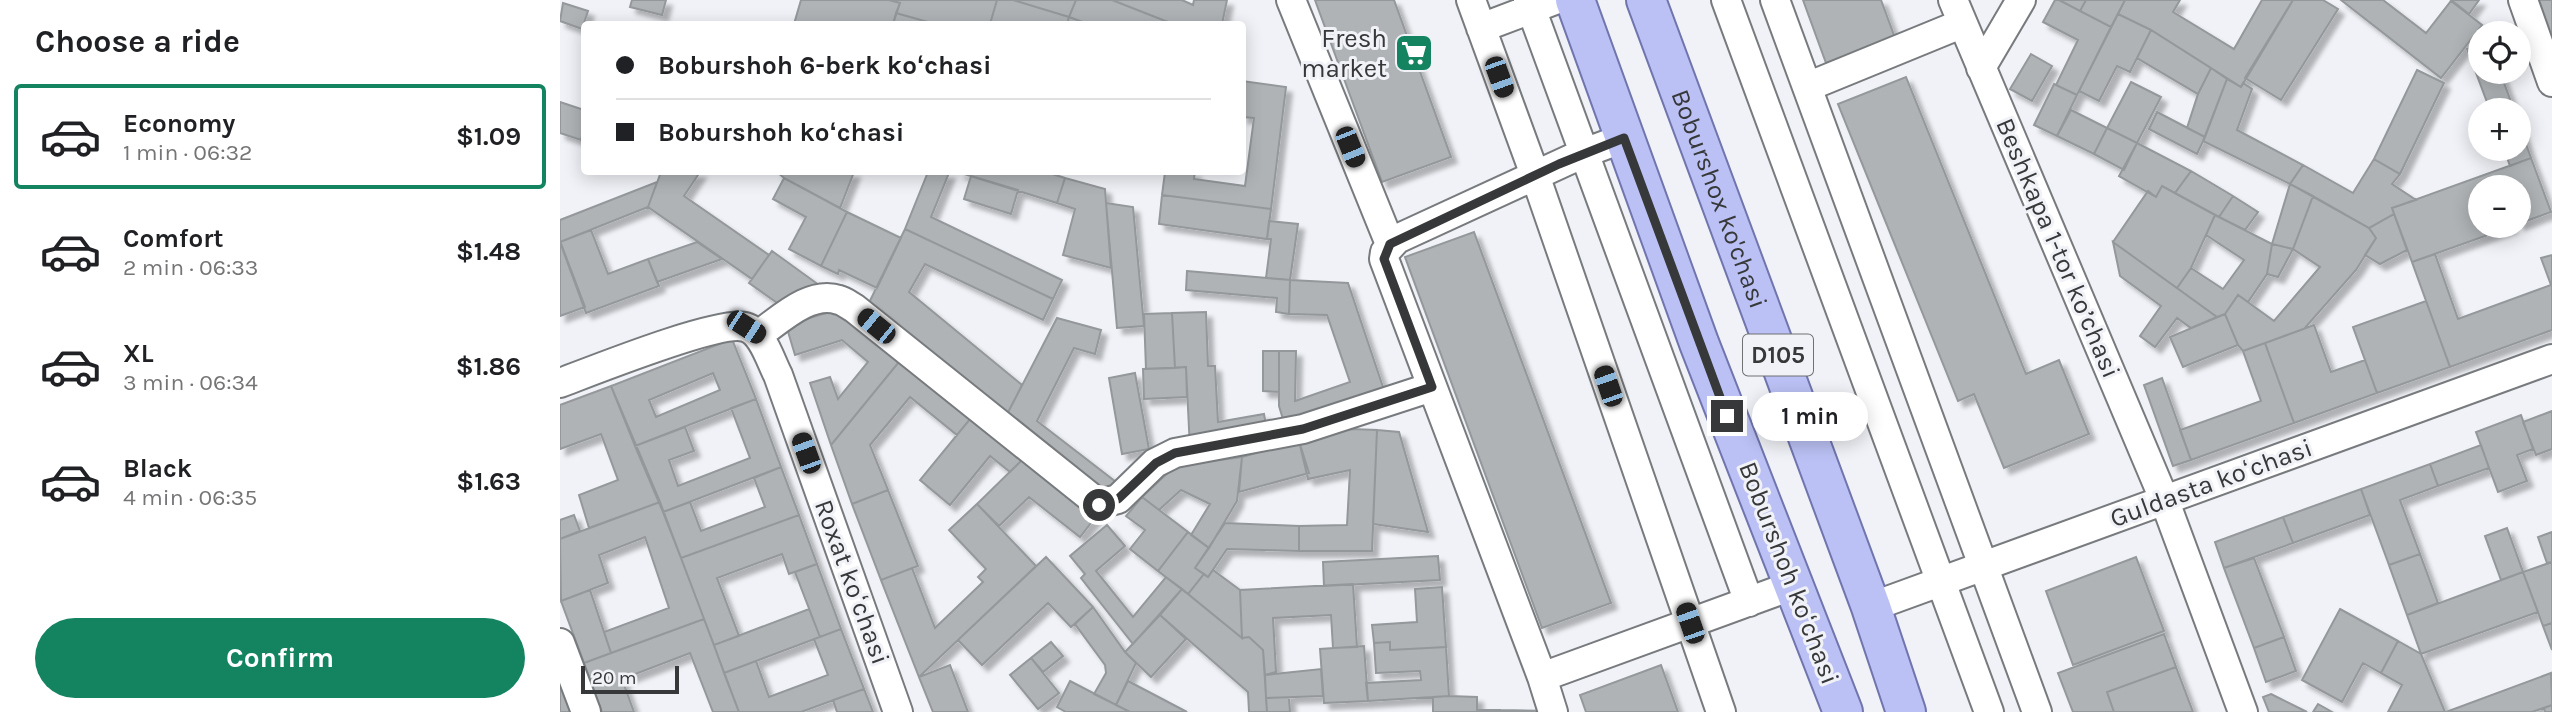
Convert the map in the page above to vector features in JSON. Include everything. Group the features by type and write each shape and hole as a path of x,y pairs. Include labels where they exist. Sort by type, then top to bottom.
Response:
{"main road":[{"name":"Boburshoh koʻchasi","path":"1574,0 1699,343 1843,712"},
{"name":"Boburshox ko'chasi","path":"1646,0 1871,607 1906,712"}],"street":[{"path":"1291,0 1390,244"},
{"path":"1471,0 1721,712"},
{"path":"1726,0 1989,712"},
{"path":"1775,0 2037,712"},
{"path":"1982,68 2021,0"},
{"path":"2523,0 2552,82"},
{"path":"1481,28 1538,3 1584,153 1749,602"},
{"path":"1807,87 1957,12"},
{"name":"Beshkapa 1-tor koʼchasi","path":"1957,12 2164,499 2243,712"},
{"path":"1553,712 1384,259 1390,244 1584,153 1624,138"},
{"path":"560,383 705,332 746,327 758,335 802,304 819,298 839,299 1099,505 1118,499 1156,463 1175,453 1303,429 1432,387"},
{"name":"Roxat koʻchasi","path":"758,335 778,375 898,712"},
{"name":"Guldasta koʻchasi","path":"1871,607 2552,359"},
{"path":"1542,677 1794,585"},
{"path":"560,643 586,712"}],"building":[{"path":"632,0 666,0 662,15 630,7"},
{"path":"801,0 889,0 900,3 894,21 795,21"},
{"path":"889,0 997,0 991,21 924,21 896,13 900,3"},
{"path":"997,0 1013,0 1069,17 1068,21 991,21"},
{"path":"1013,0 1076,0 1069,17"},
{"path":"1076,0 1112,0 1165,21 1080,21 1069,17"},
{"path":"1112,0 1182,0 1193,5 1194,0 1227,0 1223,21 1165,21"},
{"path":"1315,0 1394,0 1451,157 1382,182"},
{"path":"1803,0 1881,0 1895,38 1826,63"},
{"path":"2055,0 2111,27 2077,95 2056,85 2078,40 2043,22"},
{"path":"2059,0 2086,0 2080,11"},
{"path":"2086,0 2125,0 2111,27 2080,11"},
{"path":"2125,0 2180,0 2173,12 2234,49 2262,0 2293,0 2241,87 2151,30 2118,14"},
{"path":"2293,0 2323,0 2338,9 2281,100 2245,78"},
{"path":"2341,0 2383,0 2426,33 2451,1 2477,21 2468,21 2468,43 2441,78"},
{"path":"2451,0 2479,0 2469,14"},
{"path":"2535,0 2552,0 2552,38 2549,39"},
{"path":"563,3 588,11 585,21 581,21 581,29 560,21"},
{"path":"896,13 924,21 894,21"},
{"path":"2118,14 2151,30 2130,72 2117,66 2099,101 2079,91"},
{"path":"2151,30 2211,68 2198,94 2137,58"},
{"path":"2031,54 2052,66 2032,101 2010,89"},
{"path":"2211,68 2227,79 2205,137 2187,128 2198,94"},
{"path":"2417,70 2444,83 2400,174 2374,159"},
{"path":"1906,77 2026,374 2059,360 2089,434 2004,468 1974,394 1958,401 1838,104"},
{"path":"2227,79 2241,87 2243,83 2252,89 2237,130 2303,165 2290,184 2203,141"},
{"path":"1246,82 1286,87 1271,209 1162,195 1165,175 1195,175 1194,179 1245,186 1254,118 1246,117"},
{"path":"2131,82 2161,97 2137,143 2107,128"},
{"path":"2054,84 2077,95 2057,136 2034,125"},
{"path":"2480,84 2504,84 2510,98 2485,98"},
{"path":"560,102 581,109 581,140 560,133"},
{"path":"2071,110 2107,128 2094,154 2057,136"},
{"path":"2157,112 2205,137 2197,154 2149,129"},
{"path":"2107,128 2137,143 2124,170 2094,154"},
{"path":"2137,143 2191,171 2175,193 2162,186 2156,197 2119,176"},
{"path":"2531,158 2551,212 2531,219 2531,175 2484,175 2523,161 2531,161"},
{"path":"2374,159 2400,174 2392,184 2416,200 2392,208 2394,214 2369,228 2290,184 2303,165 2353,193"},
{"path":"2508,161 2523,161 2510,166"},
{"path":"2191,171 2233,196 2219,217 2175,193"},
{"path":"660,175 698,175 684,196 769,255 752,279 648,207"},
{"path":"780,175 853,175 840,208"},
{"path":"927,175 948,175 931,217 1062,280 1053,299 905,229"},
{"path":"968,175 1056,175 1065,178 1057,203"},
{"path":"971,176 1018,190 1011,214 964,199"},
{"path":"784,178 847,212 821,266 789,249 806,217 773,199"},
{"path":"1065,178 1105,189 1111,268 1063,255 1075,209 1057,203"},
{"path":"2468,181 2468,238 2479,238 2412,262 2392,208"},
{"path":"657,182 648,207 560,242 560,220"},
{"path":"2290,184 2313,196 2293,249 2272,244"},
{"path":"2162,186 2215,215 2191,268 2177,288 2113,242 2148,191 2156,197"},
{"path":"1162,195 1271,209 1267,239 1159,224"},
{"path":"2233,196 2258,212 2245,230 2219,217"},
{"path":"2313,196 2369,228 2376,238 2356,270 2304,329 2243,351 2225,314 2238,295 2274,321 2320,267 2293,249"},
{"path":"1106,203 1133,207 1144,326 1117,328"},
{"path":"847,212 901,238 877,288 839,270 838,274 821,266"},
{"path":"2394,214 2407,250 2380,264 2365,255 2376,238 2369,228"},
{"path":"2215,215 2272,244 2267,274 2248,302 2238,295 2225,314 2217,317 2177,288 2191,268 2223,289 2244,260 2206,235"},
{"path":"1269,221 1298,224 1290,280 1266,278 1271,239 1267,239"},
{"path":"905,229 1053,299 1043,320 925,264 909,292 1022,385 1001,426 864,313"},
{"path":"591,230 608,274 648,259 659,286 586,313 560,242"},
{"path":"1474,232 1611,603 1542,628 1405,257"},
{"path":"560,241 585,307 560,316"},
{"path":"697,242 722,259 657,282 648,259"},
{"path":"2113,242 2217,317 2191,328 2177,318 2155,347 2140,336 2161,306 2120,276"},
{"path":"2272,244 2293,249 2278,277 2267,274"},
{"path":"772,251 819,285 790,312 749,283"},
{"path":"2435,254 2458,319 2551,285 2541,258 2552,255 2552,330 2450,367 2412,262"},
{"path":"1187,271 1290,280 1289,314 1276,312 1277,298 1186,290"},
{"path":"1290,280 1348,283 1386,396 1286,429 1279,406 1279,351 1296,351 1295,401 1350,382 1327,315 1289,314"},
{"path":"2426,301 2450,367 2377,393 2353,327"},
{"path":"843,308 903,357 831,445 810,383 830,377 838,399 868,362 842,340 795,355 786,325"},
{"path":"1206,312 1208,366 1215,366 1218,422 1264,414 1268,436 1190,449 1186,367 1175,368 1172,313"},
{"path":"1172,313 1175,368 1146,369 1144,314"},
{"path":"2225,314 2238,345 2183,367 2170,337"},
{"path":"1057,318 1101,330 1095,354 1074,348 1037,421 1116,482 1099,503 1001,426"},
{"path":"2314,325 2331,372 2365,360 2377,393 2294,423 2265,343"},
{"path":"732,339 756,399 635,446 611,386","holes":["713,373 720,390 656,417 649,400"]},
{"path":"2265,343 2294,423 2191,460 2180,430 2261,401 2243,351"},
{"path":"1263,351 1279,351 1279,392 1263,391"},
{"path":"903,357 975,413 957,435 910,397 870,445 888,490 852,504 831,445"},
{"path":"1186,367 1187,397 1144,399 1143,369"},
{"path":"1135,373 1149,449 1122,454 1109,378"},
{"path":"2162,378 2191,460 2173,466 2144,385"},
{"path":"611,386 660,502 589,528 579,495 618,480 601,434 560,449 560,405"},
{"path":"756,399 781,467 663,512 635,446 685,427 694,451 669,460 678,486 750,458 731,408"},
{"path":"2552,411 2552,449 2536,455 2523,422"},
{"path":"975,413 1028,454 1010,472 990,456 950,505 920,480"},
{"path":"2521,415 2533,449 2517,455 2527,481 2498,492 2476,432"},
{"path":"1351,429 1377,430 1372,551 1299,551 1299,526 1347,525 1350,470 1308,479 1299,441"},
{"path":"1377,430 1399,432 1428,532 1373,524"},
{"path":"1299,441 1309,473 1239,492 1242,457"},
{"path":"2481,445 2489,468 2438,486 2430,464"},
{"path":"1028,454 1101,510 1080,537 1029,497 999,526 977,504"},
{"path":"1242,457 1237,501 1209,548 1191,535 1210,504 1181,490 1159,510 1142,497 1175,466"},
{"path":"2430,464 2438,486 2400,500 2420,554 2389,565 2361,489"},
{"path":"781,467 799,515 681,558 663,512 690,502 701,531 765,507 754,478"},
{"path":"2361,489 2370,515 2293,543 2283,517"},
{"path":"888,490 918,566 881,580 852,504"},
{"path":"1142,497 1188,532 1158,571 1130,549 1145,530 1126,516"},
{"path":"660,502 704,619 611,653 604,632 669,608 645,537 599,555 608,583 561,601 560,539"},
{"path":"977,504 1036,566 919,677 881,580 912,568 935,628 983,582 978,577 986,569 949,530"},
{"path":"574,515 580,531 560,539 560,520"},
{"path":"799,515 817,564 789,574 782,554 717,578 739,636 714,645 681,558"},
{"path":"2283,517 2293,543 2224,568 2215,542"},
{"path":"1225,523 1299,526 1299,551 1227,549 1208,577 1195,568"},
{"path":"1107,525 1125,546 1096,571 1133,617 1166,577 1182,589 1133,644 1081,578 1085,574 1070,556"},
{"path":"2507,528 2523,572 2501,580 2485,536"},
{"path":"1188,532 1209,548 1195,568 1204,574 1188,594 1158,571"},
{"path":"2552,532 2552,562 2547,563 2538,537"},
{"path":"2420,554 2438,603 2407,615 2389,565"},
{"path":"1438,556 1440,580 1324,586 1323,562"},
{"path":"1046,557 1093,607 1071,627 1048,603 982,665 958,640"},
{"path":"2136,557 2164,631 2073,665 2046,591"},
{"path":"2254,558 2284,637 2254,648 2224,568"},
{"path":"2552,562 2552,623 2543,626 2523,572"},
{"path":"817,564 841,629 820,637 795,572"},
{"path":"1213,570 1240,590 1242,638 1188,594 1204,574 1208,577"},
{"path":"2523,572 2538,612 2421,654 2407,615"},
{"path":"1353,584 1357,647 1333,648 1331,615 1273,618 1276,672 1265,675 1263,650 1249,637 1242,638 1240,590"},
{"path":"1442,587 1446,647 1390,650 1390,642 1374,643 1372,625 1417,622 1415,589"},
{"path":"1182,589 1242,638 1249,637 1263,650 1267,712 1249,712 1248,692 1160,615"},
{"path":"590,590 611,653 584,663 561,601"},
{"path":"1093,607 1136,663 1116,705 1094,694 1106,673 1105,665 1075,624"},
{"path":"809,609 820,637 724,673 714,645"},
{"path":"2340,609 2398,641 2381,673 2363,663 2342,702 2302,680"},
{"path":"1160,615 1186,639 1151,677 1125,652"},
{"path":"704,619 739,712 713,712 690,653 622,679 634,712 602,712 584,663"},
{"path":"2552,623 2552,650 2543,626"},
{"path":"841,629 864,689 801,712 739,712 724,673 756,661 769,697 828,675 814,639"},
{"path":"2164,634 2176,667 2107,692 2114,712 2073,712 2058,673"},
{"path":"2284,637 2296,671 2266,682 2254,648"},
{"path":"2398,641 2421,654 2445,712 2388,712 2402,685 2381,673"},
{"path":"1051,642 1063,656 1043,672 1031,658"},
{"path":"1390,642 1390,650 1446,647 1449,696 1368,701 1366,683 1421,680 1420,671 1376,673 1374,643"},
{"path":"1364,646 1368,701 1324,703 1320,649"},
{"path":"1031,658 1059,693 1038,709 1010,675"},
{"path":"950,665 968,712 933,712 919,677"},
{"path":"1661,665 1678,712 1586,712 1580,695"},
{"path":"2176,667 2193,712 2114,712 2107,692"},
{"path":"1321,669 1323,696 1266,698 1265,675"},
{"path":"2551,673 2552,705 2532,712 2446,712"},
{"path":"560,680 573,712 560,712"},
{"path":"1070,681 1128,711 1066,712 1057,707"},
{"path":"1128,681 1187,712 1130,712 1116,705"},
{"path":"864,689 873,712 837,712 833,700"},
{"path":"2271,694 2307,712 2269,712 2263,697"},
{"path":"1433,697 1477,697 1477,710 1500,712 1433,712"},
{"path":"1266,698 1289,698 1290,712 1267,712"},
{"path":"2318,704 2332,712 2313,712"},
{"path":"2552,705 2552,712 2545,712 2544,708"},
{"path":"1551,711 1551,712 1500,712"}],"place":[{"name":"Fresh market","path":"1414,53"}],"route":[{"path":"1099,505 1118,499 1156,463 1175,453 1303,429 1432,387 1384,259 1390,244 1559,164 1624,138 1727,416"}]}
